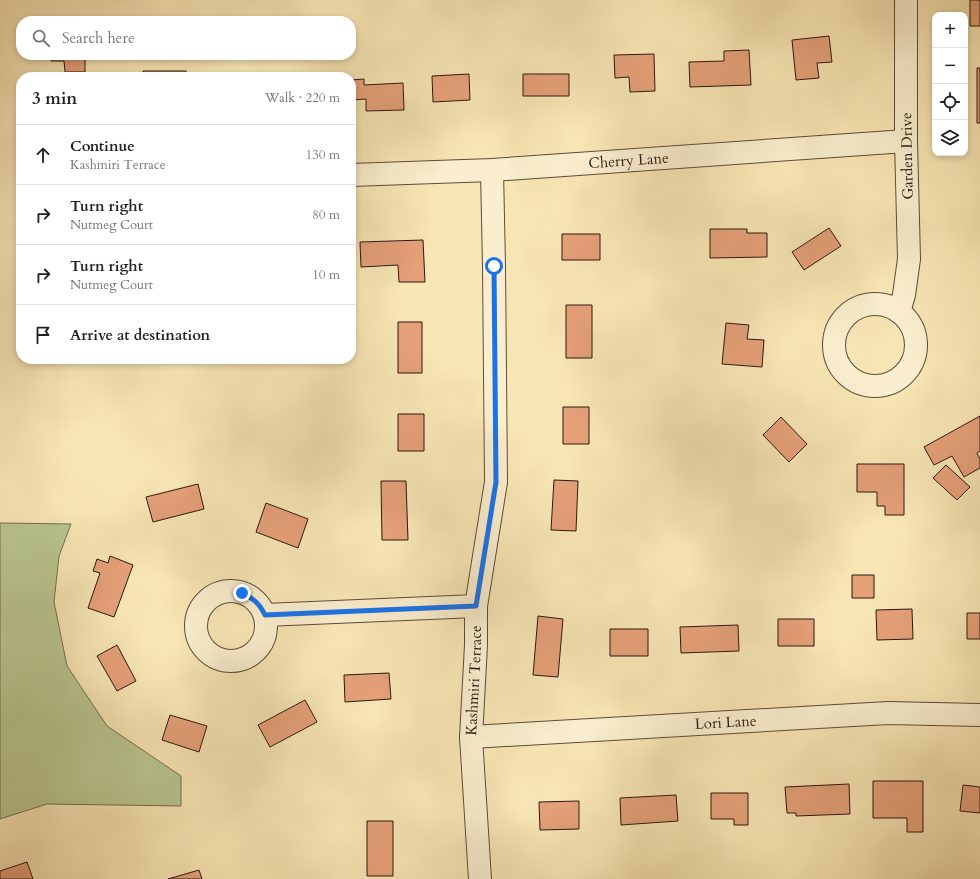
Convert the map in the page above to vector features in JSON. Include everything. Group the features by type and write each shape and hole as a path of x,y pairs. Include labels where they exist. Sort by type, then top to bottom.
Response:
{"street":[{"name":"Garden Drive","path":"899,312 904,295 909,259 906,141 906,0"},
{"name":"Cherry Lane","path":"356,176 492,170 906,141"},
{"name":"Kashmiri Terrace","path":"480,879 471,737 476,645 476,606 496,482 492,170"},
{"path":"265,615 476,606"},
{"name":"Lori Lane","path":"471,737 888,713 980,715"}],"green space":[{"path":"0,523 71,524 59,556 54,602 67,666 107,726 181,776 181,806 47,804 0,819"}],"building":[{"path":"970,0 980,0 980,26 970,26"},
{"path":"829,36 832,62 817,63 819,78 796,80 792,40"},
{"path":"749,50 751,85 690,87 689,62 724,61 724,51"},
{"path":"654,54 655,91 630,92 629,77 615,78 614,55"},
{"path":"85,60 85,72 65,72 64,61 51,61"},
{"path":"977,68 980,68 980,123 977,123"},
{"path":"143,71 186,71 186,72"},
{"path":"469,74 470,100 433,102 432,76"},
{"path":"523,74 569,74 569,96 523,96"},
{"path":"364,79 364,85 403,83 404,110 366,111 366,99 356,100 356,80"},
{"path":"829,228 841,246 804,270 792,252"},
{"path":"710,229 747,229 747,233 767,233 767,257 710,258"},
{"path":"562,234 600,234 600,260 562,260"},
{"path":"423,240 425,282 399,282 398,265 361,267 360,242"},
{"path":"566,305 592,305 592,358 566,358"},
{"path":"398,322 422,322 422,373 398,373"},
{"path":"726,323 749,325 747,339 764,340 762,367 722,364"},
{"path":"563,407 589,407 589,444 563,444"},
{"path":"398,414 424,414 424,451 398,451"},
{"path":"980,416 980,451 977,453 980,459 980,468 964,477 952,456 934,465 924,447"},
{"path":"781,417 807,444 789,462 763,435"},
{"path":"857,464 904,464 904,515 885,515 885,506 877,506 877,492 857,492"},
{"path":"946,465 970,487 957,500 933,478"},
{"path":"554,480 578,481 576,531 551,530"},
{"path":"381,481 406,481 408,540 382,540"},
{"path":"198,484 204,509 153,522 146,497"},
{"path":"266,503 308,519 298,548 256,532"},
{"path":"110,556 133,565 114,617 88,608 100,573 93,571 97,559 108,563"},
{"path":"852,575 874,575 874,598 852,598"},
{"path":"912,609 913,639 877,640 876,610"},
{"path":"967,613 980,613 980,639 967,639"},
{"path":"538,616 563,619 558,677 533,675"},
{"path":"778,619 814,619 814,646 778,646"},
{"path":"738,625 739,651 681,653 680,627"},
{"path":"610,629 648,629 648,656 610,656"},
{"path":"117,645 136,681 117,691 97,656"},
{"path":"389,673 391,699 345,702 344,675"},
{"path":"305,700 317,722 270,747 258,725"},
{"path":"170,715 207,726 199,752 162,740"},
{"path":"873,781 923,781 923,832 907,832 907,818 873,818"},
{"path":"849,784 850,814 796,816 796,813 787,813 785,787"},
{"path":"963,785 980,787 980,813 960,811"},
{"path":"711,793 748,793 748,825 734,825 734,819 711,819"},
{"path":"676,795 678,821 621,825 620,798"},
{"path":"579,801 579,829 540,830 539,802"},
{"path":"367,821 393,821 393,876 367,876"},
{"path":"27,862 33,879 0,879 0,871"},
{"path":"199,870 202,879 168,879"}],"route":[{"path":"242,593 252,598 260,605 265,615 476,606 496,482 494,266"}]}
